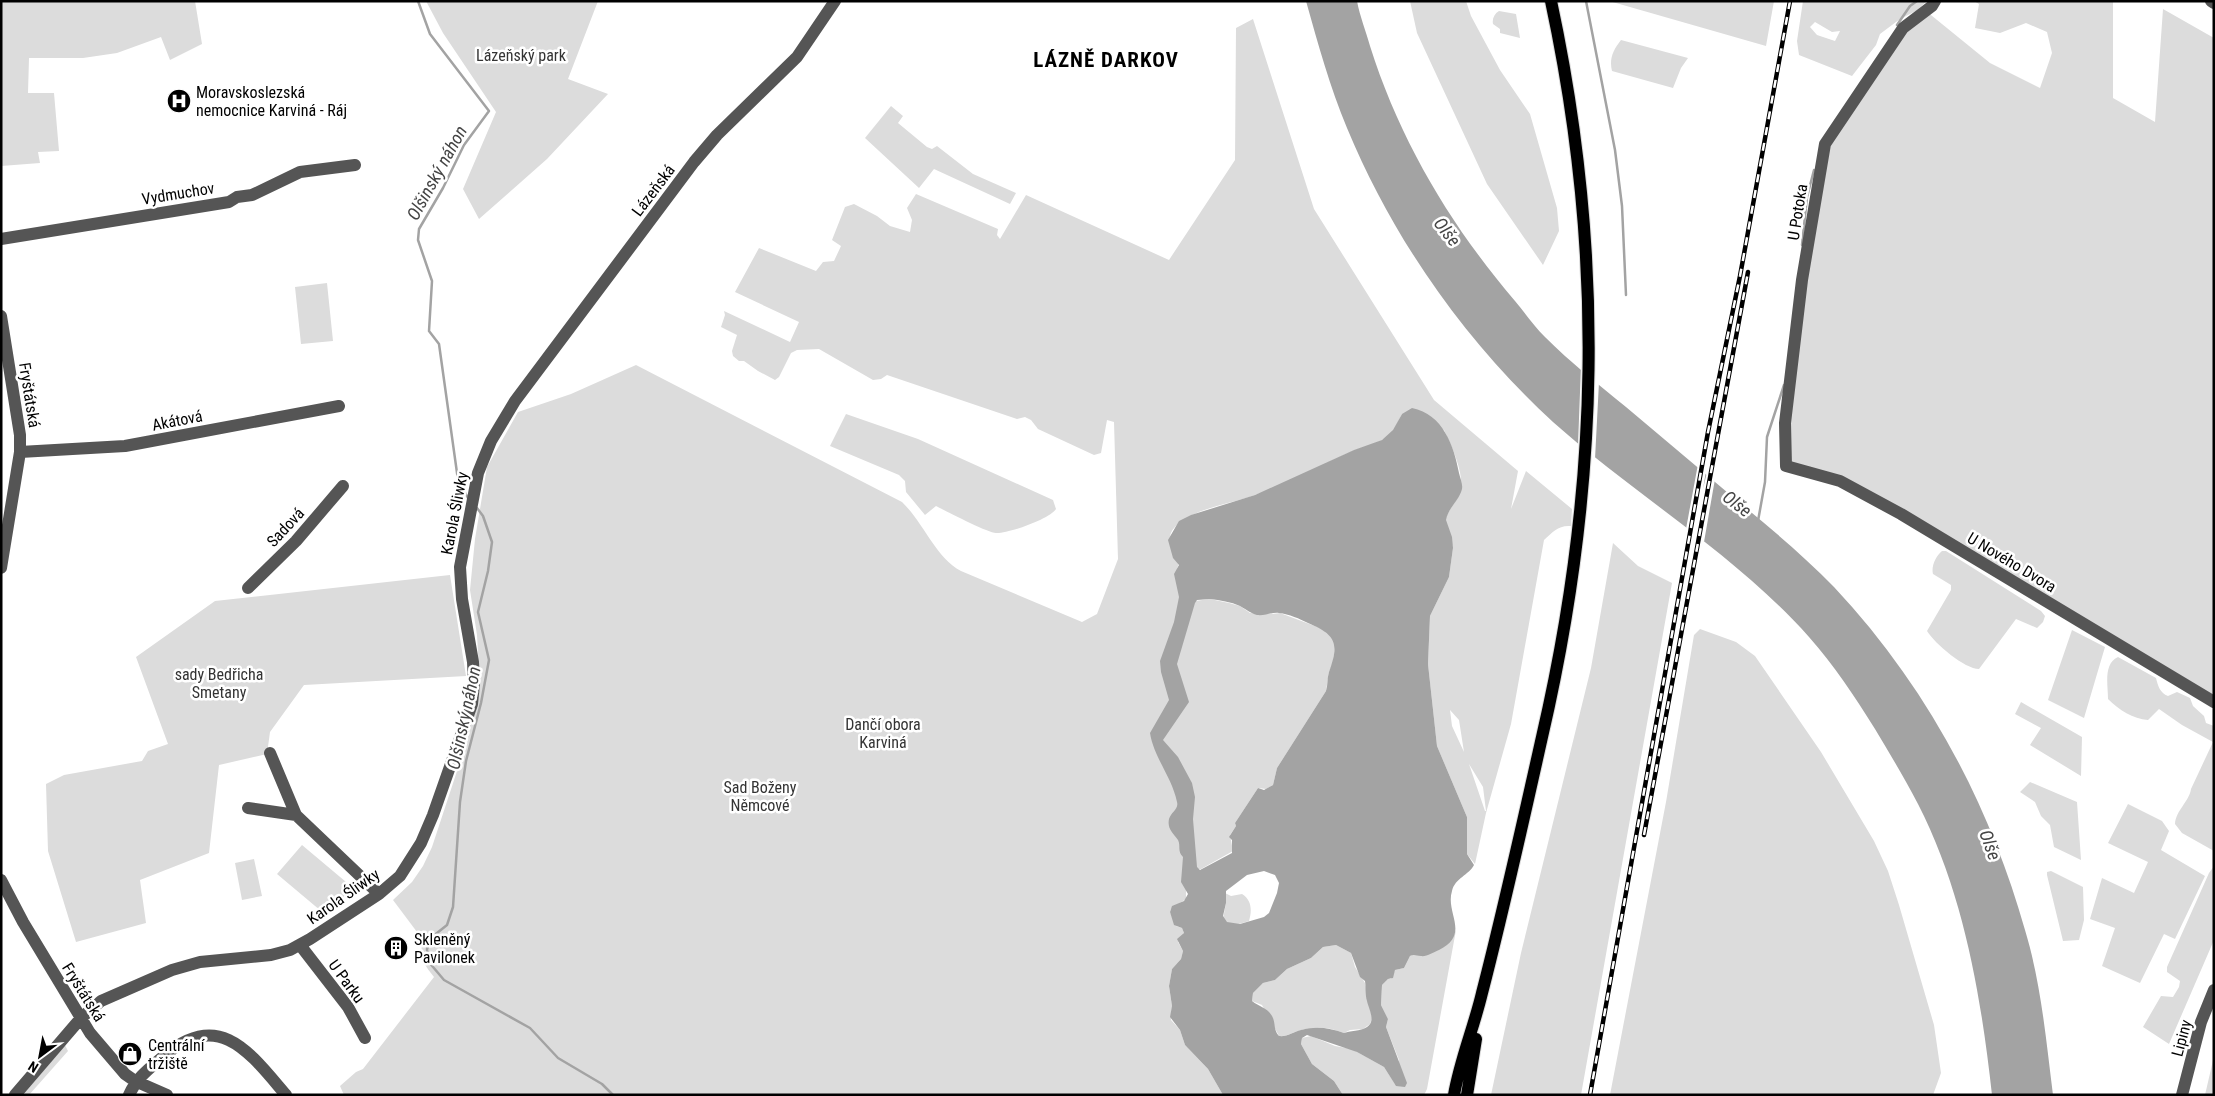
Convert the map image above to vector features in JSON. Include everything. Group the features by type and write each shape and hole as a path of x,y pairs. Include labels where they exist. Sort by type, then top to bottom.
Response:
{"main road":[{"path":"1454,1095 1482,994 1543,734 1568,607 1578,536 1588,417 1589,296 1585,220 1579,159 1565,69 1551,1"},
{"path":"1467,1095 1482,994"}],"street":[{"name":"Lázeňská","path":"510,410 716,134 797,57 835,1"},
{"name":"U Potoka","path":"1786,466 1785,423 1799,308 1825,144 1903,28 1932,6 1935,1"},
{"name":"Vydmuchov","path":"1,239 229,202 237,197 252,195 300,172 355,165"},
{"name":"Fryštátská","path":"1,316 20,435 20,452 1,568"},
{"name":"Akátová","path":"20,452 125,446 339,406"},
{"name":"Karola Śliwky","path":"15,1095 81,1018 101,1001 172,970 200,962 271,955 300,945 379,894 400,876 421,843 458,748 472,704 474,684 473,662 462,600 460,567 478,473 491,441 510,410"},
{"name":"U Nového Dvora","path":"1786,466 1840,481 1901,514 2214,702"},
{"name":"Sadová","path":"248,588 296,540 343,486"},
{"path":"270,753 296,815 379,894"},
{"path":"248,808 296,815"},
{"name":"Fryštátská","path":"1,880 23,922 81,1018 101,1047 135,1082 167,1095"},
{"name":"U Parku","path":"300,945 348,1007 365,1038"},
{"name":"Lipiny","path":"2182,1095 2201,1022 2214,990"},
{"path":"129,1095 135,1082 170,1051 191,1038 208,1035 228,1039 253,1056 286,1095"}],"green space":[{"path":"1,1 195,1 202,44 170,60 161,37 117,53 83,58 29,58 28,93 54,93 59,151 38,152 40,163 1,166"},
{"name":"Lázeňský park","path":"426,1 598,1 568,79 608,94 547,159 479,219 463,189 496,112 443,33"},
{"path":"1410,1 1466,1 1471,16 1500,70 1530,114 1557,208 1559,231 1543,265 1487,184 1417,33"},
{"path":"1609,1 1774,1 1766,46"},
{"path":"1803,1 1927,1 1916,11 1900,19 1880,34 1876,45 1852,76 1799,55 1797,41","holes":["1815,22 1832,32 1840,31 1835,41 1817,35 1810,27"]},
{"path":"1974,1 2113,1 2113,98 2155,122 2163,9 2214,38 2214,702 1840,481 1786,466 1785,423 1825,144 1903,28 1926,11 1990,63 2040,88 2052,53 2047,32 2026,23 2000,33 1975,28 1979,4"},
{"path":"1499,11 1516,14 1520,38 1500,33 1500,29 1493,24 1493,18"},
{"name":"Sad Boženy Němcové","path":"1253,19 1314,209 1434,400 1518,471 1511,509 1526,471 1572,509 1571,526 1559,528 1544,540 1511,724 1486,813 1475,864 1467,854 1467,817 1437,746 1428,664 1430,616 1449,577 1453,548 1445,520 1459,495 1461,488 1460,471 1444,430 1402,414 1393,431 1380,441 1353,451 1291,481 1243,499 1201,511 1182,521 1175,527 1170,536 1170,546 1179,563 1177,569 1179,594 1195,601 1210,599 1229,603 1240,606 1250,613 1280,613 1323,629 1333,637 1335,645 1326,691 1277,768 1273,785 1266,789 1258,788 1235,823 1236,826 1230,835 1233,851 1198,869 1182,882 1186,888 1186,899 1171,909 1170,912 1176,926 1182,928 1184,933 1178,942 1183,951 1181,959 1172,969 1169,986 1172,1006 1171,1020 1180,1030 1185,1045 1208,1069 1223,1095 344,1095 340,1086 356,1072 363,1069 434,977 423,960 421,951 423,940 393,900 412,882 423,866 432,847 459,765 480,688 477,635 470,590 475,539 487,467 518,412 571,394 636,365 902,502 910,510 937,549 952,565 961,571 1082,622 1097,614 1118,559 1114,422 1107,420 1101,453 1094,455 1038,429 1031,420 1025,417 1017,419 887,375 881,379 873,380 819,349 797,350 791,353 779,377 775,380 733,356 732,351 737,335 721,327 725,315 724,311 790,342 799,322 735,292 759,248 816,271 823,262 834,261 841,246 832,240 845,207 854,204 877,216 890,226 910,232 912,220 907,208 916,194 998,229 997,235 1000,239 1026,195 1169,260 1235,160 1236,28","holes":["1450,710 1459,720 1464,752 1452,726","1469,764 1483,787 1486,811 1485,811"]},
{"path":"1621,40 1688,58 1681,68 1673,88 1612,71 1612,55"},
{"path":"891,106 903,116 898,123 927,147 932,149 937,146 973,174 1016,193 1010,204 934,169 919,188 865,138"},
{"path":"327,283 333,341 301,344 295,287"},
{"path":"846,414 918,439 1053,500 1056,509 1046,517 1028,525 1001,533 976,526 936,506 925,515 906,492 905,481 899,475 830,446"},
{"path":"1613,543 1638,566 1672,583 1581,1095 1491,1095 1521,953 1591,668"},
{"path":"1942,551 1946,551 2041,611 2045,616 2043,622 2037,628 2016,619 1979,669 1966,665 1951,655 1927,631 1951,590 1951,585 1933,574 1934,561"},
{"name":"sady Bedřicha Smetany","path":"450,575 466,676 304,685 270,732 267,754 219,765 209,853 140,880 146,923 76,942 48,851 46,784 64,775 142,761 148,751 168,744 136,657 215,601"},
{"path":"1700,629 1736,642 1755,656 1821,752 1874,841 1888,871 1934,1025 1941,1073 1933,1095 1610,1095 1666,802 1694,635"},
{"path":"2072,630 2105,647 2084,718 2048,700"},
{"path":"2118,657 2156,678 2160,689 2165,695 2168,696 2177,692 2190,698 2193,706 2204,716 2206,723 2214,726 2214,851 2182,833 2175,824 2213,742 2182,725 2159,709 2148,720 2132,716 2112,703 2108,699 2107,675 2113,660"},
{"path":"2021,702 2082,737 2081,776 2030,745 2041,728 2015,714"},
{"path":"2030,782 2077,802 2081,860 2054,847 2050,825 2041,816 2035,802 2020,792"},
{"path":"2128,804 2162,821 2169,831 2161,850 2205,876 2175,939 2164,934 2140,983 2102,966 2115,928 2090,919 2102,878 2134,893 2148,862 2108,843"},
{"path":"302,845 352,887 327,916 277,874"},
{"path":"254,859 262,896 242,900 235,863"},
{"path":"2214,866 2214,940 2169,1044 2143,1027 2161,996 2173,997 2179,987 2180,981 2167,972 2167,967 2209,873"},
{"path":"2051,871 2083,887 2084,920 2079,940 2063,941 2047,875 2047,872"},
{"path":"1225,893 1231,896 1242,894 1248,899 1251,913 1249,921 1229,924 1223,919 1226,903"},
{"path":"1456,930 1427,1089 1424,1095 1343,1095 1334,1081 1312,1064 1301,1044 1302,1038 1311,1036 1335,1046 1352,1049 1384,1067 1395,1084 1399,1060 1386,1027 1388,1019 1381,1005 1382,985 1388,979 1391,979 1395,970 1404,968 1410,956 1454,935"},
{"path":"1336,945 1351,953 1355,967 1365,983 1372,1018 1370,1024 1363,1029 1350,1030 1344,1033 1333,1029 1316,1028 1304,1029 1279,1036 1262,1005 1252,1001 1253,993 1263,983 1275,980 1287,969 1311,958 1323,947"},
{"path":"65,1045 68,1051 29,1095 23,1095"},
{"path":"2214,1056 2214,1095 2205,1095"}],"water":[{"name":"Olše","path":"1306,1 1357,1 1382,81 1412,149 1449,212 1470,243 1541,333 1574,364 1773,530 1834,587 1867,624 1925,704 1973,791 1993,836 2010,882 2031,950 2042,1011 2053,1095 1992,1095 1976,983 1959,910 1947,874 1934,838 1918,804 1852,693 1809,637 1780,607 1749,578 1617,475 1553,422 1490,358 1461,323 1409,248 1365,169 1335,97"},
{"path":"1412,408 1423,411 1439,424 1454,452 1462,485 1461,493 1446,520 1452,537 1453,548 1449,577 1430,616 1428,664 1437,746 1467,817 1467,854 1474,865 1456,883 1452,891 1451,899 1455,923 1454,937 1448,944 1428,955 1410,956 1404,968 1395,970 1393,978 1388,979 1382,985 1381,1005 1388,1019 1386,1027 1407,1083 1405,1087 1396,1086 1384,1067 1357,1052 1307,1035 1302,1038 1301,1044 1312,1064 1334,1081 1343,1095 1223,1095 1208,1069 1185,1045 1180,1030 1170,1017 1172,1006 1169,986 1172,969 1181,959 1183,951 1177,939 1184,933 1182,928 1174,925 1170,912 1172,906 1184,901 1188,894 1181,882 1183,857 1180,853 1178,840 1169,826 1171,814 1177,807 1175,793 1155,751 1150,733 1169,700 1160,661 1174,622 1179,597 1174,574 1179,565 1173,558 1168,540 1179,521 1191,515 1255,495 1354,450 1382,440 1393,430 1402,414","holes":["1210,599 1233,603 1257,615 1283,614 1318,627 1330,636 1333,642 1334,654 1328,674 1326,691 1277,768 1273,785 1264,790 1258,788 1235,823 1236,826 1229,837 1232,840 1232,853 1200,870 1197,867 1193,819 1195,797 1192,783 1178,757 1163,740 1189,702 1177,664 1195,603 1197,600","1264,871 1275,875 1279,883 1269,913 1264,917 1240,924 1227,922 1223,916 1226,891 1247,875","1336,945 1351,953 1360,977 1365,981 1366,998 1371,1016 1370,1024 1363,1029 1344,1033 1312,1028 1279,1036 1270,1013 1252,1001 1253,993 1263,983 1275,980 1287,969 1311,958 1323,947"]}],"pier":[{"path":"1581,366 1599,382 1595,459 1578,445"},
{"path":"1698,464 1706,471 1703,489 1707,472 1715,479 1704,542 1686,529"}],"waterway":[{"name":"Olšinský náhon","path":"418,1 430,34 489,111 464,145 443,188 419,229 418,240 432,281 429,331 439,344 458,480 468,498"},
{"path":"1586,1 1615,150 1622,206 1626,295"},
{"path":"1897,25 1910,6 1917,1"},
{"path":"1802,245 1807,197 1814,170"},
{"name":"Olše","path":"1758,521 1765,482 1767,437 1784,385"},
{"name":"Olšinský náhon","path":"477,508 483,516 492,542 488,571 478,612 489,660 481,703 466,761 460,802 453,907 447,925 432,937 427,949 428,961 444,980 530,1028 558,1058 602,1084 613,1095"}],"railway":[{"path":"1590,1095 1708,432 1740,276 1790,1"},
{"path":"1644,835 1748,272"}],"place":[{"name":"Moravskoslezská nemocnice Karviná - Ráj","path":"179,101"},
{"name":"Skleněný Pavilonek","path":"396,948"},
{"name":"Centrální tržiště","path":"130,1054"}],"district":[{"name":"LÁZNĚ DARKOV","path":"1106,60"}],"park label":[{"name":"Dančí obora Karviná","path":"883,733"}]}
